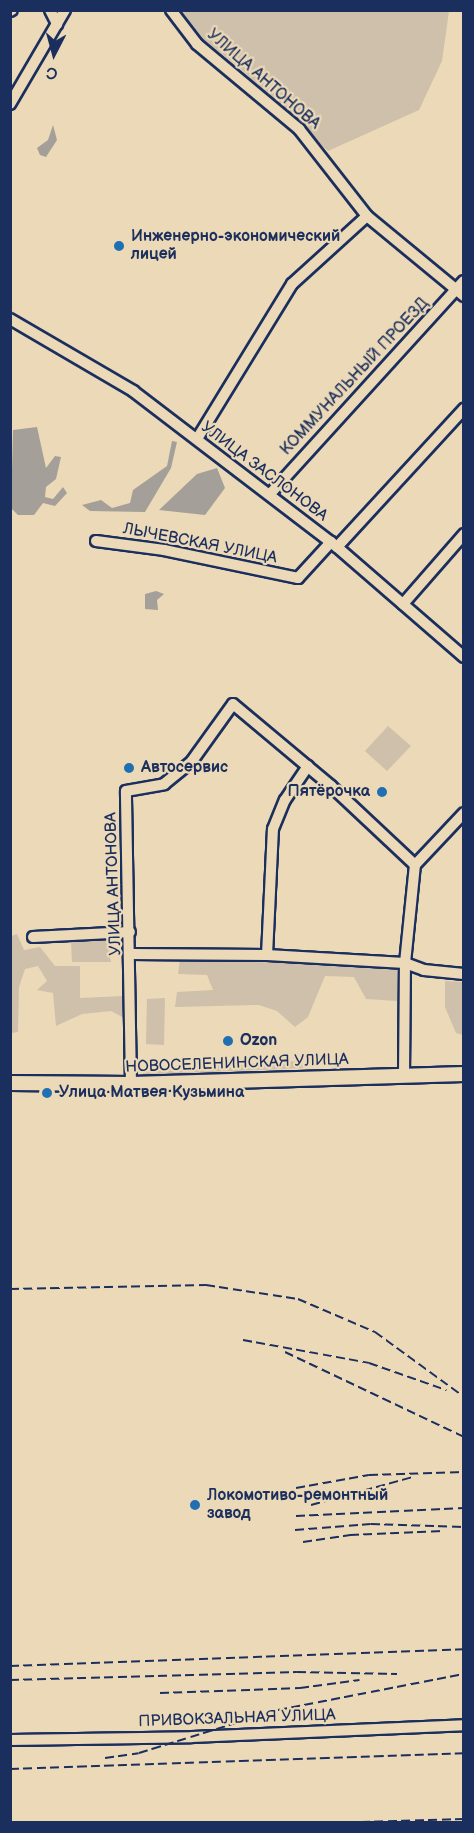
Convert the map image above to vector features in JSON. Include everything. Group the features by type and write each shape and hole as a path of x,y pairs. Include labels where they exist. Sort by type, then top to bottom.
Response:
{"main road":[{"name":"НОВОСЕЛЕНИНСКАЯ УЛИЦА","path":"10,1083 131,1084 464,1074"}],"street":[{"path":"50,10 57,24"},
{"path":"10,104 65,10"},
{"name":"УЛИЦА АНТОНОВА","path":"171,10 197,44 299,129 367,216 461,288"},
{"path":"197,439 292,284 367,216"},
{"name":"КОММУНАЛЬНЫЙ ПРОЕЗД","path":"270,494 461,288"},
{"name":"УЛИЦА ЗАСЛОНОВА","path":"10,319 134,391 334,544 464,657"},
{"path":"334,544 464,409"},
{"path":"403,604 464,534"},
{"name":"ЛЫЧЕВСКАЯ УЛИЦА","path":"96,541 164,550 298,578 334,544"},
{"name":"УЛИЦА АНТОНОВА","path":"131,1084 131,954 126,791 164,784 192,761 234,704 308,766"},
{"path":"267,955 273,829 285,800 308,766 416,865"},
{"path":"404,1075 405,963 416,865 464,813"},
{"path":"33,937 130,932"},
{"path":"131,954 267,955 405,963 424,970 464,974"},
{"name":"ПРИВОКЗАЛЬНАЯ УЛИЦА","path":"10,1740 192,1737 464,1725"}],"shaded area":[{"path":"177,11 449,11 442,61 419,110 328,151 242,70 198,35"},
{"path":"53,125 57,140 46,157 40,155 37,148 48,140"},
{"path":"37,427 46,468 55,456 61,457 56,479 46,487 45,497 53,499 63,487 67,493 55,506 43,503 34,515 18,515 11,508 13,430"},
{"path":"172,441 177,442 171,468 145,512 90,511 82,505 101,500 112,508 130,503 133,490 167,466"},
{"path":"217,468 225,488 205,515 159,510 197,474"},
{"path":"156,591 164,594 157,600 158,610 145,609 145,594"},
{"path":"388,726 411,746 387,771 365,751"},
{"path":"17,934 24,950 40,947 55,966 80,966 80,998 124,996 124,1018 111,1011 82,1014 56,1026 53,993 37,990 47,981 38,966 25,969 19,987 18,1032 11,1033 11,936"},
{"path":"71,941 107,941 111,962 72,962"},
{"path":"180,960 399,966 397,1001 366,999 354,977 325,976 308,1017 295,1027 277,1011 259,1005 175,1007 177,992 213,990 207,975 178,974"},
{"path":"445,981 463,982 463,1035 456,1033 445,1007"},
{"path":"165,998 164,1045 146,1044 147,999"},
{"path":"302,1061 303,1068 143,1075 143,1068"}],"railway":[{"path":"10,1289 206,1285 298,1299 375,1332 464,1397"},
{"path":"243,1340 369,1363 446,1390"},
{"path":"285,1352 464,1437"},
{"path":"296,1488 369,1475 464,1472"},
{"path":"311,1505 413,1477"},
{"path":"296,1516 464,1508"},
{"path":"295,1530 371,1524 464,1527"},
{"path":"303,1542 350,1535 443,1531"},
{"path":"10,1666 464,1649"},
{"path":"10,1680 297,1672 397,1674"},
{"path":"105,1758 139,1753 278,1710 464,1674"},
{"path":"160,1693 300,1688 359,1680"},
{"path":"10,1769 464,1753"},
{"path":"361,1822 464,1819"}],"place":[{"name":"Инженерно-экономический лицей","path":"119,246"},
{"name":"Автосервис","path":"129,768"},
{"name":"Пятёрочка","path":"382,792"},
{"name":"Ozon","path":"228,1041"},
{"name":"Улица Матвея Кузьмина","path":"47,1093"},
{"name":"Локомотиво-ремонтный завод","path":"195,1505"}]}
